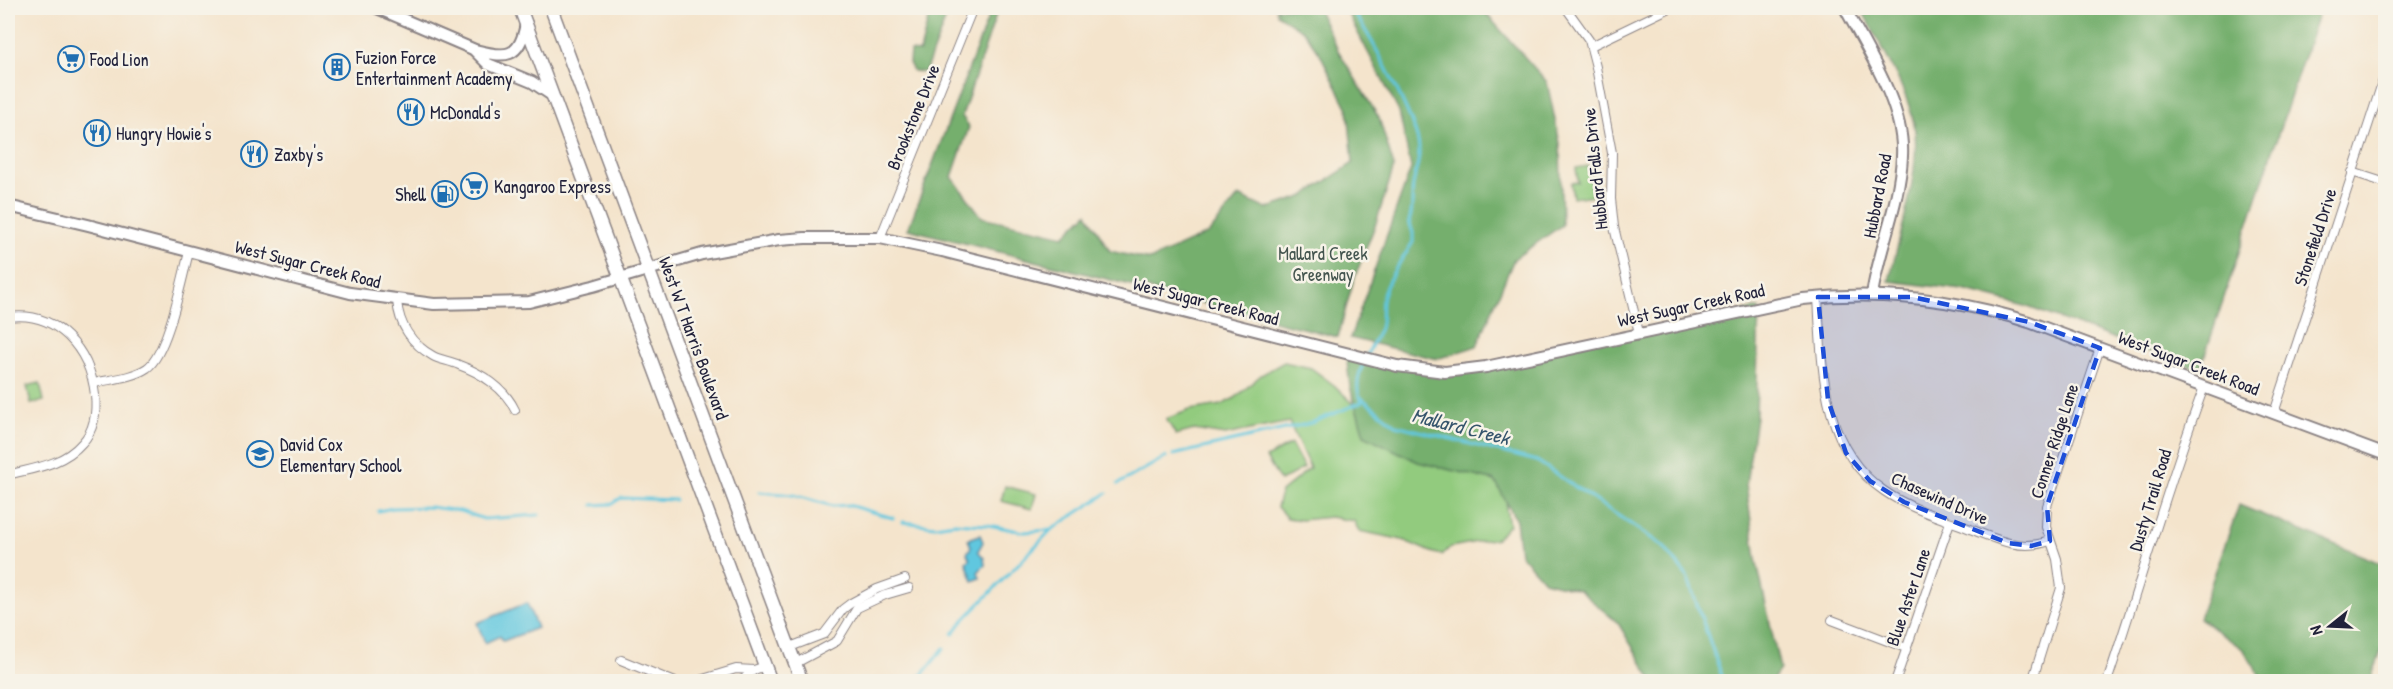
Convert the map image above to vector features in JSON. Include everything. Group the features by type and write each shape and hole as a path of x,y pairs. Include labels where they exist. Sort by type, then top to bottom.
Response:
{"main road":[{"path":"377,8 475,51 502,56 510,54 520,46 526,23"},
{"path":"520,8 622,278 760,668 771,681"},
{"name":"West W T Harris Boulevard","path":"551,8 802,681"},
{"name":"Hubbard Road","path":"1845,8 1892,102 1902,140 1899,177 1872,295"},
{"path":"475,51 488,64 532,82 554,96"},
{"name":"West Sugar Creek Road","path":"8,207 350,293 397,301 460,305 530,302 729,248 779,240 880,238 942,251 1397,366 1445,372 1473,369 1818,297 1872,295 1940,301 1979,308 2030,322 2385,455"}],"street":[{"name":"Brookstone Drive","path":"880,238 973,8"},
{"name":"Hubbard Falls Drive","path":"1566,8 1580,24 1591,46 1609,131 1614,227 1639,333"},
{"path":"1591,46 1670,8"},
{"name":"Stonefield Drive","path":"2274,413 2385,70"},
{"path":"2352,172 2385,183"},
{"path":"94,382 139,372 155,360 166,336 189,252"},
{"name":"Chasewind Drive","path":"1818,297 1832,420 1846,453 1870,481 1886,493 1950,522 2008,543 2023,546 2050,541"},
{"path":"397,301 398,317 401,323 409,336 423,349 433,357 477,372 506,395 515,410"},
{"path":"8,317 32,317 56,326 82,351 94,382 96,404 90,432 83,442 58,461 8,475"},
{"name":"Conner Ridge Lane","path":"2032,681 2061,588 2059,566 2046,527 2047,506 2100,348"},
{"name":"Dusty Trail Road","path":"2107,681 2181,448 2204,387"},
{"name":"Blue Aster Lane","path":"1895,681 1950,522"},
{"path":"790,647 824,634 850,603 905,579"},
{"path":"795,663 837,641 857,608 885,595 909,588"},
{"path":"1832,620 1906,648"},
{"path":"621,660 675,681"},
{"path":"693,681 736,669 760,668"},
{"path":"740,681 760,668"}],"highlighted area":[{"path":"1818,297 1912,297 2029,322 2100,348 2047,506 2050,541 2031,546 2008,543 1904,502 1870,481 1846,453 1828,400"}],"green space":[{"path":"931,8 950,8 925,72 913,71 909,63 910,51 920,52"},
{"name":"Mallard Creek Greenway","path":"1276,8 1317,8 1339,52 1379,118 1394,167 1376,223 1353,282 1338,337 908,229 991,10 998,9 962,116 969,127 952,177 982,217 1064,236 1087,213 1110,251 1150,260 1209,233 1239,196 1266,209 1302,197 1353,163 1348,109 1320,54 1304,32 1277,14"},
{"path":"1345,8 1481,8 1547,82 1560,143 1562,225 1514,259 1477,346 1437,359 1350,338 1411,168 1399,112"},
{"path":"1861,8 2320,8 2200,370 2025,306 1963,290 1889,281 1912,181 1916,142 1914,124 1905,94"},
{"path":"1588,166 1593,195 1573,198 1571,183 1578,182 1576,168"},
{"path":"1759,308 1756,417 1746,484 1756,559 1780,669 1772,681 1653,681 1618,623 1579,590 1544,581 1520,554 1516,520 1495,481 1418,462 1364,435 1350,387 1346,353 1445,372"},
{"path":"1284,362 1311,368 1334,385 1361,411 1509,477 1506,508 1509,525 1497,538 1451,547 1442,555 1402,540 1359,531 1354,521 1330,517 1301,520 1287,518 1277,507 1281,492 1310,468 1289,422 1225,435 1194,430 1176,435 1166,419 1190,410 1221,405 1235,398 1261,375"},
{"path":"40,383 44,401 31,404 27,386"},
{"path":"1291,444 1304,468 1280,481 1266,458"},
{"path":"1005,486 1036,494 1032,509 1001,501"},
{"path":"2239,505 2385,565 2385,640 2370,681 2263,681 2244,650 2199,618"}],"water":[{"path":"980,535 983,542 978,551 984,558 985,565 978,572 980,578 973,581 966,562 970,560 967,553 971,547 968,539"},
{"path":"527,603 537,628 503,641 500,636 485,643 477,623"}],"waterway":[{"name":"Mallard Creek","path":"1173,455 1311,423 1362,402 1358,393 1359,374 1380,328 1385,288 1413,242 1409,221 1419,148 1401,98 1368,35 1350,8"},
{"name":"Mallard Creek","path":"1360,397 1396,425 1537,461 1663,546 1687,576 1724,682"},
{"path":"1118,484 1166,457"},
{"path":"759,492 793,495 833,506 848,505 893,518"},
{"path":"953,634 1051,530 1107,493"},
{"path":"593,505 611,504 621,498 675,500"},
{"path":"378,511 393,508 430,507 460,511 484,519 539,515"},
{"path":"903,522 935,526 954,523 988,525 1024,532 1049,530"},
{"path":"916,682 944,648"}],"place":[{"name":"Food Lion","path":"71,59"},
{"name":"Fuzion Force Entertainment Academy","path":"337,67"},
{"name":"McDonald's","path":"411,112"},
{"name":"Hungry Howie's","path":"97,133"},
{"name":"Zaxby's","path":"254,154"},
{"name":"Kangaroo Express","path":"474,186"},
{"name":"Shell","path":"445,194"},
{"name":"David Cox Elementary School","path":"260,454"}]}
